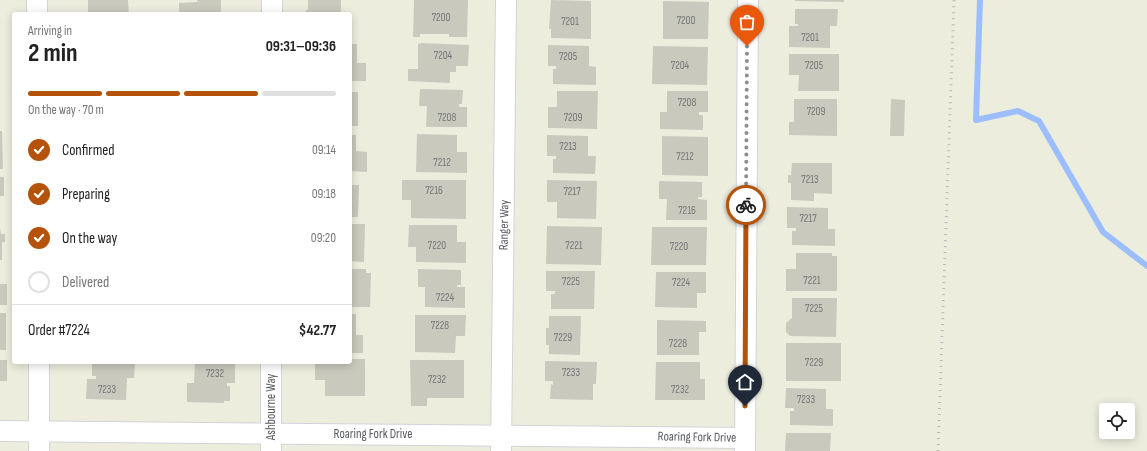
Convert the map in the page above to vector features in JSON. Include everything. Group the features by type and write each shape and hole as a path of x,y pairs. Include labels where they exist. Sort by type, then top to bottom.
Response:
{"street":[{"path":"37,0 37,12"},
{"path":"272,0 272,12"},
{"name":"Ranger Way","path":"501,443 506,0"},
{"path":"745,444 748,0"},
{"path":"39,364 39,441"},
{"name":"Ashbourne Way","path":"271,364 271,442"},
{"name":"Roaring Fork Drive","path":"0,431 39,441 745,444"}],"building":[{"path":"88,0 128,0 129,12 88,12"},
{"path":"197,0 221,0 221,12 179,12 179,3 198,2"},
{"path":"308,0 341,0 341,12 306,12 306,10 308,10"},
{"path":"414,0 468,0 467,37 449,37 449,34 420,34 420,37 413,37"},
{"path":"551,0 591,1 591,39 551,38 551,29 549,29"},
{"path":"844,0 844,2 795,1"},
{"path":"663,1 709,2 708,39 663,39"},
{"path":"795,9 838,9 837,26 830,26 830,48 789,47 789,26 798,26 798,24 795,24"},
{"path":"352,44 357,44 357,63 366,63 366,81 352,81"},
{"path":"418,44 469,45 468,66 456,66 456,72 450,72 450,83 408,81 408,69 418,69"},
{"path":"548,45 589,46 589,66 596,67 596,85 553,84 553,69 556,69 556,66 548,66"},
{"path":"653,46 708,47 707,85 652,84"},
{"path":"789,54 839,54 839,91 798,91 799,75 789,75"},
{"path":"420,89 463,90 462,104 459,104 459,107 467,107 467,127 426,127 427,106 419,106"},
{"path":"557,91 598,91 597,129 548,128 548,107 557,107"},
{"path":"667,91 708,91 708,112 699,112 699,115 703,115 703,130 660,129 660,112 667,112"},
{"path":"352,92 358,92 358,126 352,126"},
{"path":"794,99 837,99 837,136 789,135 789,122 794,122"},
{"path":"891,99 905,100 904,136 890,136"},
{"path":"0,131 2,131 3,169 0,169"},
{"path":"417,134 457,135 457,152 467,152 467,173 416,172"},
{"path":"352,135 356,135 356,151 367,152 367,172 352,171"},
{"path":"547,135 588,136 588,156 596,156 595,174 553,173 553,159 556,159 556,156 547,156"},
{"path":"662,136 708,137 708,176 662,175"},
{"path":"792,163 832,163 832,194 814,193 814,201 791,200 791,183 788,183 788,175 791,175"},
{"path":"0,177 4,177 4,196 0,196"},
{"path":"402,180 466,180 466,219 411,218 411,200 402,200"},
{"path":"547,180 597,181 596,219 557,218 557,202 547,202"},
{"path":"659,181 702,182 702,197 698,197 698,199 707,200 707,220 666,220 667,199 659,199"},
{"path":"352,185 359,185 358,217 352,217"},
{"path":"787,207 828,208 828,229 835,229 835,246 792,245 792,231 796,231 796,228 787,228"},
{"path":"352,224 365,224 364,262 352,261"},
{"path":"409,225 457,225 457,242 466,242 466,263 416,262 416,247 408,247"},
{"path":"547,226 602,227 601,265 546,264"},
{"path":"652,227 707,227 706,265 651,265"},
{"path":"0,228 1,234 5,234 5,242 2,242 2,260 0,260"},
{"path":"796,253 832,253 832,256 837,256 837,291 786,291 786,269 796,269"},
{"path":"352,269 366,269 366,273 371,273 370,307 352,307"},
{"path":"418,269 461,270 461,285 457,285 457,287 465,287 465,308 425,307 425,287 418,287"},
{"path":"546,271 595,271 594,309 551,309 551,294 555,294 555,291 546,291"},
{"path":"656,272 706,272 706,293 697,293 697,308 655,307"},
{"path":"0,284 7,284 7,305 0,305"},
{"path":"792,298 837,298 836,337 790,336 786,332 786,323 792,318"},
{"path":"0,313 6,313 6,350 0,350"},
{"path":"352,314 356,314 356,335 363,335 363,353 352,353"},
{"path":"415,315 466,315 465,336 456,336 455,353 415,352"},
{"path":"549,316 581,316 580,355 549,354 549,345 546,345 546,328 549,328"},
{"path":"657,320 706,321 706,332 699,332 699,355 657,355"},
{"path":"786,343 841,343 841,381 786,381"},
{"path":"352,359 365,359 365,396 325,396 325,380 315,380 315,364 352,364"},
{"path":"0,360 7,360 7,381 0,381"},
{"path":"410,360 464,360 464,398 427,398 427,406 411,406"},
{"path":"545,361 597,362 596,384 593,384 593,400 550,399 551,384 553,385 553,381 545,381"},
{"path":"656,362 700,362 700,379 705,379 705,400 655,400"},
{"path":"92,364 135,364 134,378 127,378 126,400 86,399 87,379 96,379 96,376 92,376"},
{"path":"195,364 235,364 235,383 227,383 227,386 230,386 230,401 224,401 224,403 187,402 187,383 194,383"},
{"path":"786,388 826,389 826,409 833,409 833,426 790,425 790,411 794,411 794,408 785,408"},
{"path":"786,433 831,433 830,451 785,451"}],"waterway":[{"path":"980,0 976,120 1018,111 1039,121 1103,232 1147,266"}],"railway":[{"path":"938,451 954,0"}],"way so far":[{"path":"746,205 747,46"}],"route":[{"path":"745,406 746,205"}]}
